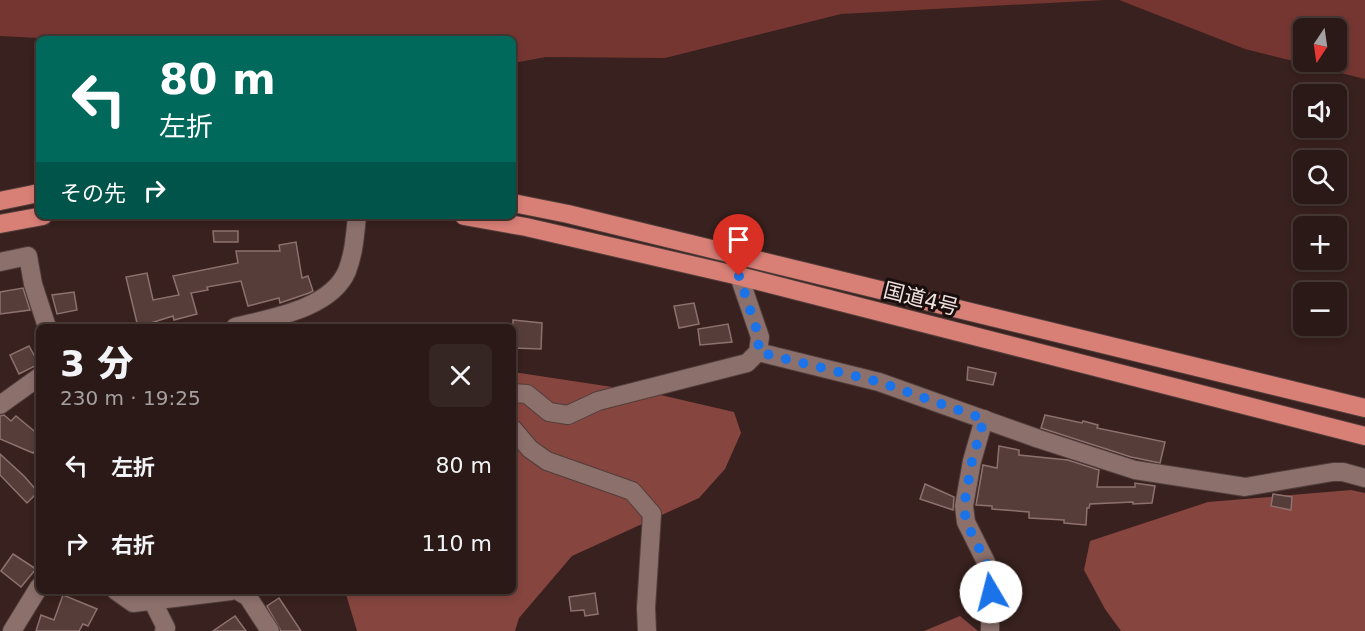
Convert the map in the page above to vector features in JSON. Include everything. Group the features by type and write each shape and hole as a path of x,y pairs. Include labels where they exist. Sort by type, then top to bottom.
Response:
{"highway":[{"path":"0,201 36,194"},
{"name":"国道4号","path":"516,204 568,214 1365,408"},
{"path":"0,224 36,217"},
{"name":"国道4号","path":"481,219 526,227 739,276 1365,436"}],"street":[{"path":"258,324 303,318 330,293 346,273 354,246 357,219"},
{"path":"0,262 28,256 33,284 46,324"},
{"path":"516,393 527,394 549,412 568,415 598,401 747,363 758,352 759,337 739,276"},
{"path":"758,352 879,382 1135,470 1245,487 1333,472 1343,472 1365,478"},
{"path":"0,405 36,379"},
{"path":"984,419 972,461 964,506 966,522 991,572 990,631"},
{"path":"516,433 530,449 547,460 632,491 652,514 646,608 647,631"},
{"path":"12,631 36,591"},
{"path":"120,594 133,603 210,594"},
{"path":"243,594 248,597 270,631"},
{"path":"153,602 166,628 164,631"}],"shaded area":[{"path":"0,0 1105,0 841,14 665,58 546,57 516,62 516,36 36,36 36,38 0,36"},
{"path":"1119,0 1365,0 1365,79 1337,72 1347,72 1347,18 1293,18 1293,61 1245,49"},
{"path":"516,372 652,393 734,412 741,433 725,469 699,498 572,556 519,618 515,631 357,631 346,594 516,594"},
{"path":"1351,490 1365,493 1365,631 1121,631 1105,609 1084,570 1090,541 1208,502"},
{"path":"960,616 978,631 924,631"}],"building":[{"path":"213,231 238,231 238,242 214,242"},
{"path":"296,242 302,278 308,276 313,291 280,303 279,298 248,306 241,281 207,287 208,290 191,293 197,314 174,320 173,316 148,324 137,324 126,277 147,273 153,300 179,295 173,276 238,263 236,251 280,251 279,245"},
{"path":"23,288 30,310 0,314 0,292"},
{"path":"74,292 77,310 57,314 52,295"},
{"path":"694,303 699,324 679,328 674,306"},
{"path":"513,320 542,323 541,349 516,348 516,324 513,324"},
{"path":"728,324 732,342 700,345 698,329"},
{"path":"29,346 36,359 36,366 19,374 10,355"},
{"path":"968,367 996,373 993,385 967,380"},
{"path":"4,415 11,421 16,416 36,433 36,450 33,453 0,439 0,416"},
{"path":"1045,415 1082,423 1083,421 1098,425 1097,428 1165,442 1160,463 1131,457 1041,428"},
{"path":"999,446 1019,450 1019,455 1068,460 1099,470 1097,487 1135,487 1135,483 1155,486 1152,503 1090,504 1087,508 1086,525 1064,523 1064,520 1029,518 1029,512 992,509 992,506 976,505 983,465 997,468"},
{"path":"0,454 24,476 36,490 36,494 27,503 0,475"},
{"path":"925,484 954,497 953,510 920,499"},
{"path":"1273,494 1292,497 1291,510 1271,506"},
{"path":"13,554 36,569 21,587 1,571"},
{"path":"595,593 598,614 585,616 584,610 571,611 569,597"},
{"path":"63,595 97,609 88,626 83,624 79,631 36,631 41,615 54,620"},
{"path":"279,598 301,631 281,631 267,606"},
{"path":"235,616 246,631 213,631"}],"route":[{"path":"739,276 759,337 758,352 879,382 984,419 972,461 964,506 966,522 991,572 991,592"}]}
